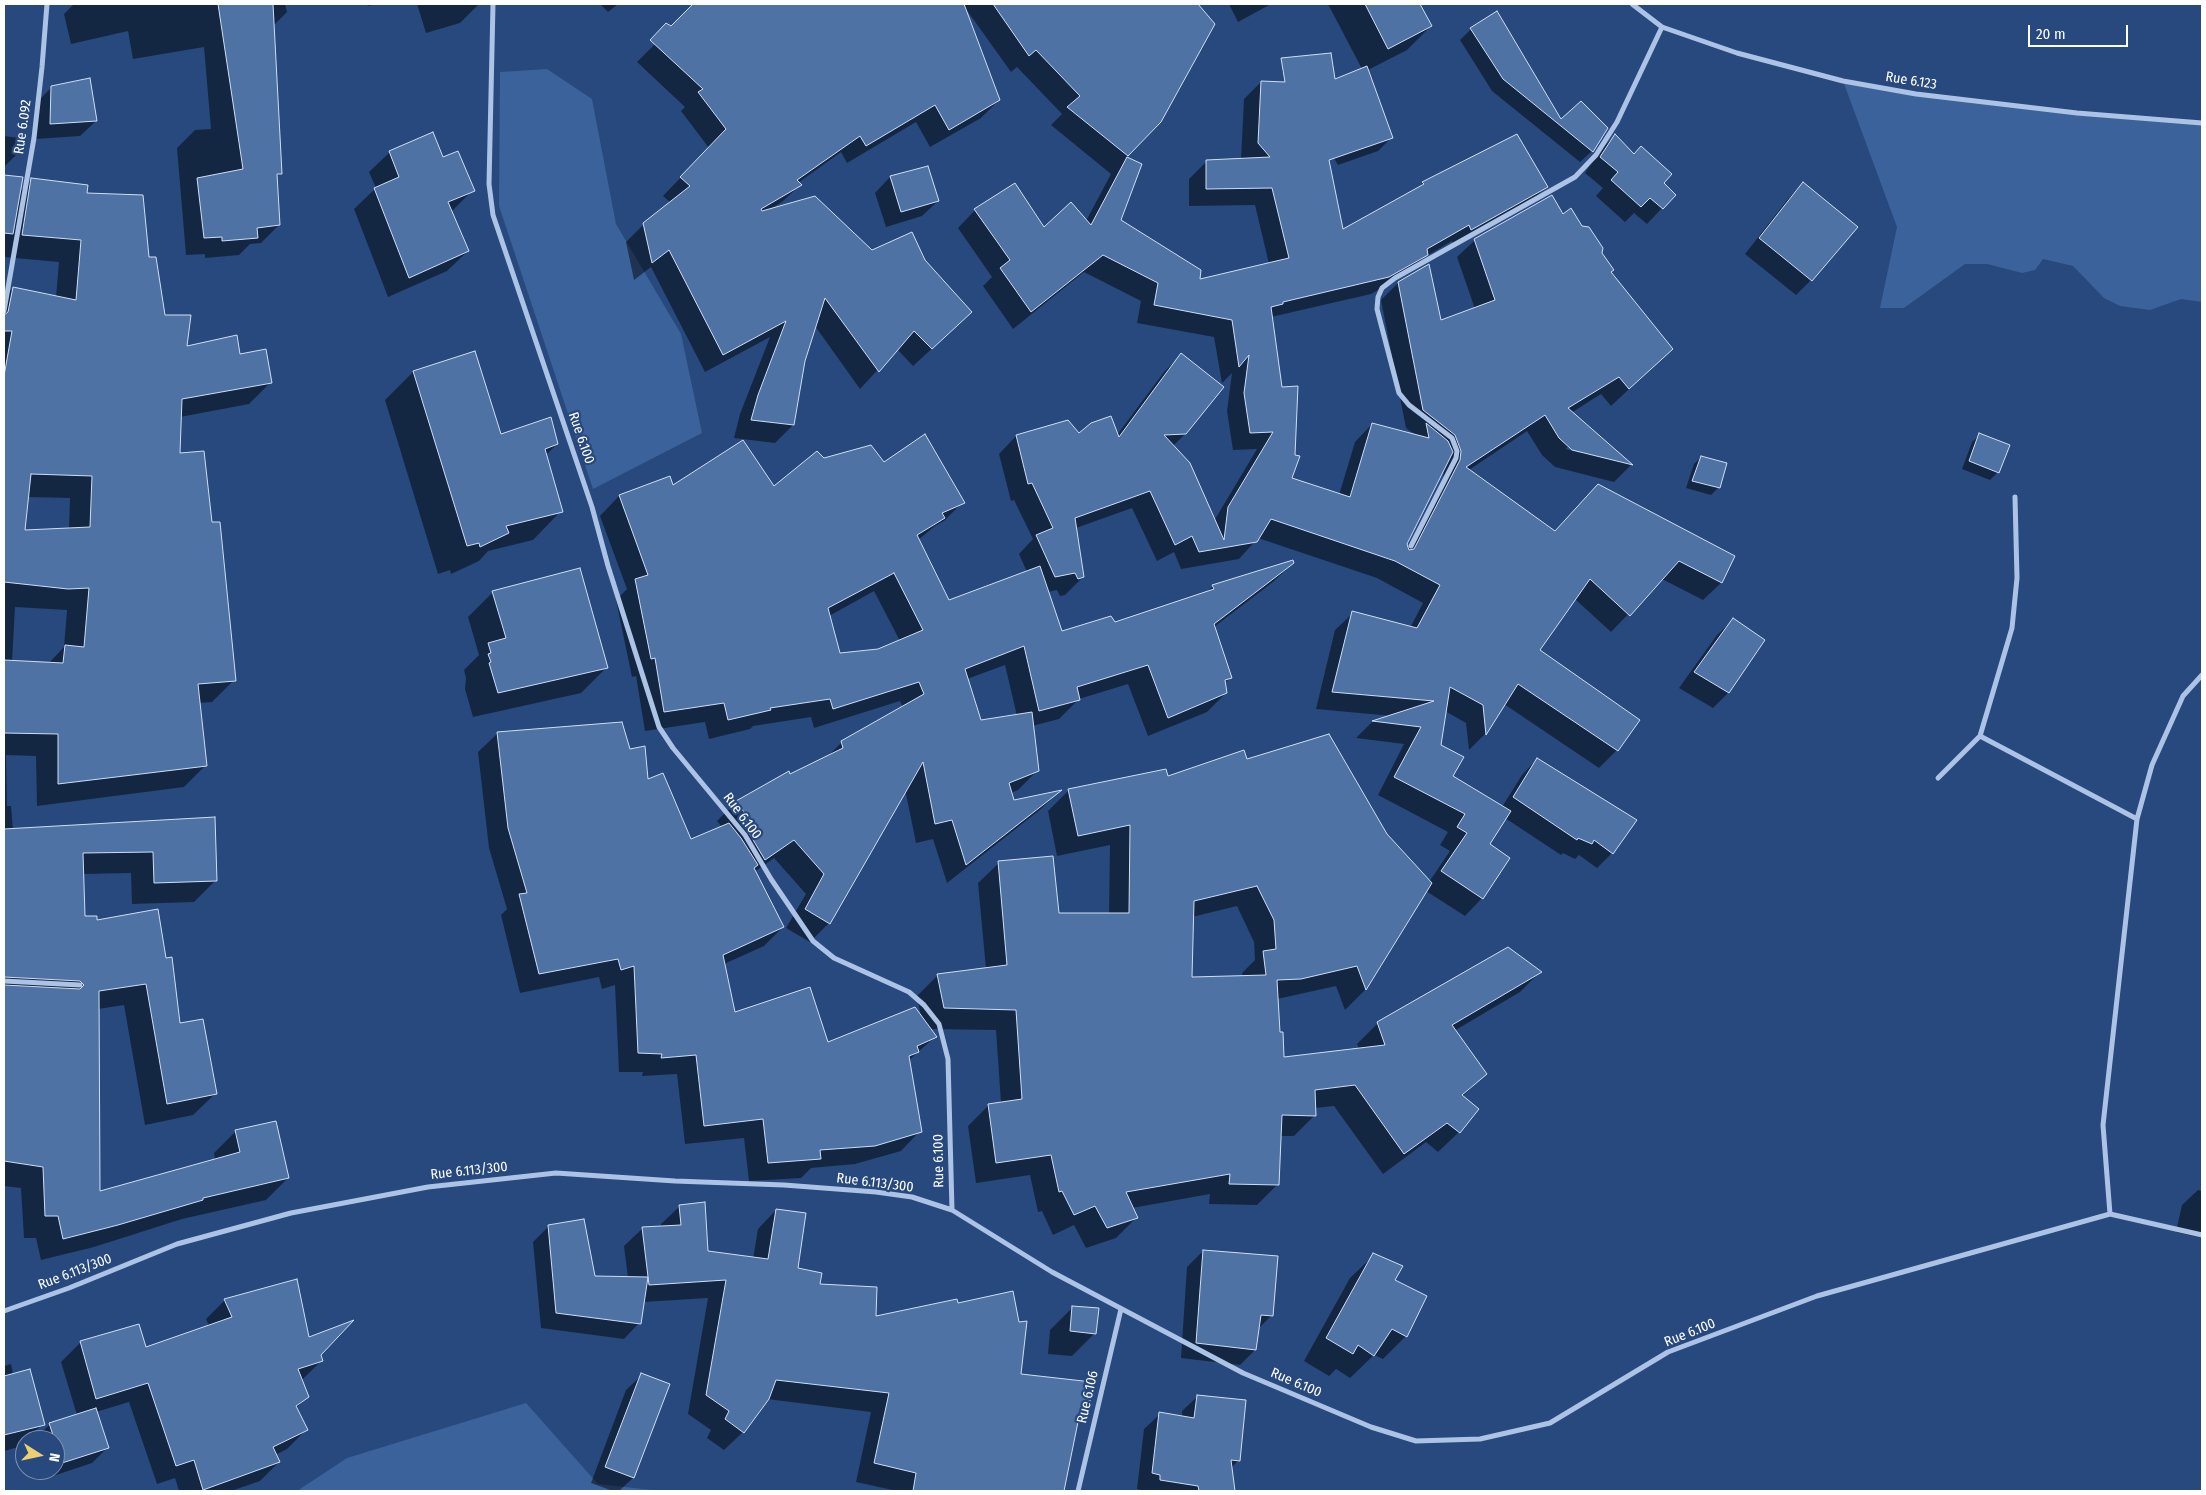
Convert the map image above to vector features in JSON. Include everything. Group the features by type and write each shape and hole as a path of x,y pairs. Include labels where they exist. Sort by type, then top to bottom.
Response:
{"street":[{"name":"Rue 6.092","path":"4,311 34,138 42,67 46,4"},
{"name":"Rue 6.100","path":"493,4 489,184 493,215 592,507 608,566 660,727 673,748 745,835 771,879 813,941 834,958 909,992 924,1005 939,1024 948,1059 952,1210 1052,1272 1243,1373 1371,1428 1416,1441 1480,1439 1550,1423 1668,1352 1817,1296 2110,1214"},
{"name":"Rue 6.123","path":"1632,4 1662,27 1737,53 1833,79 1916,94 2076,113 2202,123"},
{"path":"1411,546 1456,458 1457,451 1452,438 1408,405 1399,393 1378,309 1378,297 1382,288 1395,278 1575,177 1596,155 1618,122 1662,27"},
{"path":"1938,778 1980,736 2012,628 2017,578 2015,497"},
{"path":"2202,675 2182,696 2152,765 2137,819 2103,1126 2110,1214 2202,1235"},
{"path":"1980,736 2137,819"},
{"path":"4,981 80,985"},
{"name":"Rue 6.113/300","path":"4,1311 69,1288 177,1244 291,1213 428,1187 556,1173 675,1181 784,1185 876,1192 912,1198 952,1210"},
{"name":"Rue 6.106","path":"1078,1491 1120,1308"}],"shaded area":[{"path":"547,69 592,99 616,224 681,334 702,433 593,489 499,206 500,72"},
{"path":"1843,81 1916,94 2077,113 2202,123 2202,302 2181,299 2150,310 2120,306 2104,298 2073,266 2043,259 2035,270 2022,273 1987,264 1965,264 1904,308 1880,308 1897,227"},
{"path":"526,1403 598,1484 662,1491 297,1491 347,1458"}],"building":[{"path":"218,4 273,4 282,174 277,174 280,225 257,228 258,238 222,241 222,237 204,238 197,178 243,169"},
{"path":"693,4 964,4 1000,100 949,130 935,105 866,146 860,136 797,180 802,185 761,209 762,211 815,196 872,250 912,232 925,260 972,312 932,349 914,331 879,372 825,298 805,361 794,425 751,420 758,395 786,321 723,355 669,250 652,263 643,223 690,186 680,177 726,129 698,92 703,89 650,40 666,23 671,26"},
{"path":"993,4 1198,4 1215,24 1161,122 1128,156 1067,107 1080,96 1036,50 1029,56"},
{"path":"1365,4 1420,4 1432,26 1388,49"},
{"path":"1497,11 1561,119 1581,101 1608,128 1593,152 1503,79 1470,28"},
{"path":"1331,53 1335,79 1367,66 1393,138 1329,160 1343,229 1424,184 1422,182 1517,134 1548,187 1471,230 1469,225 1427,249 1428,255 1389,277 1283,302 1283,304 1271,307 1282,387 1298,386 1295,455 1300,456 1292,478 1350,497 1372,423 1429,438 1426,423 1448,441 1453,452 1407,544 1409,550 1414,549 1460,460 1461,451 1455,435 1423,410 1398,282 1429,264 1441,320 1495,300 1474,239 1552,195 1563,214 1571,208 1582,226 1589,227 1603,248 1602,253 1614,270 1611,272 1673,349 1629,389 1619,377 1568,408 1633,465 1572,450 1559,438 1545,415 1466,467 1555,531 1598,484 1735,556 1722,583 1679,561 1630,616 1590,579 1540,650 1640,720 1618,751 1518,684 1486,735 1483,705 1450,687 1441,745 1464,757 1453,776 1511,811 1490,844 1510,858 1483,899 1441,871 1467,833 1457,827 1465,814 1394,777 1421,727 1372,721 1434,701 1332,692 1352,611 1417,628 1440,585 1395,561 1271,519 1257,542 1199,552 1192,536 1175,545 1150,491 1075,518 1084,577 1078,579 1075,573 1055,577 1036,535 1053,528 1032,483 1028,484 1016,435 1068,420 1079,433 1091,423 1111,416 1119,437 1181,353 1224,387 1186,434 1164,435 1190,463 1224,540 1228,507 1273,432 1250,433 1244,393 1249,355 1239,367 1232,320 1154,305 1158,283 1103,255 1031,312 1000,268 1010,260 974,209 1015,183 1044,227 1071,202 1091,225 1127,157 1142,164 1121,220 1201,270 1200,279 1289,258 1272,188 1206,189 1206,160 1270,157 1258,143 1261,81 1285,82 1281,58"},
{"path":"90,78 97,121 50,124 51,86"},
{"path":"433,132 443,157 458,151 475,191 448,202 469,251 409,278 374,188 399,177 389,151"},
{"path":"1615,134 1634,154 1641,146 1672,174 1664,183 1676,195 1663,209 1650,198 1641,207 1611,180 1618,172 1600,157"},
{"path":"928,166 939,201 901,212 890,176"},
{"path":"4,175 23,177 13,234 4,233"},
{"path":"31,178 88,185 87,193 143,195 149,257 156,257 165,315 191,315 187,346 237,335 240,354 266,349 272,383 182,399 180,453 204,451 212,522 220,522 236,681 198,684 207,766 58,784 58,734 4,733 4,660 63,663 65,645 84,647 89,588 68,589 4,582 4,376 12,331 4,331 4,315 8,312 13,287 76,300 81,240 22,235","holes":["31,474 92,476 90,527 25,530"]},
{"path":"1803,182 1858,227 1812,281 1759,238"},
{"path":"475,351 501,434 551,417 558,444 545,449 563,512 506,526 509,533 480,547 479,543 467,546 413,371"},
{"path":"1979,433 2010,445 1999,473 1969,461"},
{"path":"925,434 965,503 942,513 945,518 917,535 949,600 1040,566 1062,631 1111,616 1115,622 1214,589 1212,585 1293,560 1294,563 1214,624 1232,678 1225,680 1227,693 1168,718 1148,665 1077,687 1080,700 1039,711 1024,646 965,669 981,720 1032,712 1039,771 1009,783 1014,800 1062,790 966,865 952,820 935,824 923,762 830,924 805,909 824,874 794,840 765,860 738,819 746,815 736,801 789,771 790,774 843,748 841,741 924,694 919,682 833,709 830,699 770,708 771,710 728,720 724,703 664,712 655,658 651,659 635,579 648,575 619,495 670,476 673,485 743,440 774,486 817,451 824,458 871,445 884,462","holes":["894,573 923,630 878,649 840,653 828,608"]},
{"path":"1701,456 1727,463 1720,488 1692,481"},
{"path":"580,568 608,668 498,693 489,663 491,662 488,654 491,653 488,643 506,638 492,591"},
{"path":"1733,618 1765,640 1729,693 1694,672"},
{"path":"622,722 630,749 645,746 648,779 663,773 691,839 729,823 741,838 758,865 754,868 784,927 723,955 735,1012 810,987 828,1042 915,1007 937,1037 917,1046 919,1052 909,1056 922,1132 875,1146 820,1150 821,1159 768,1163 763,1119 704,1126 696,1055 661,1058 662,1054 638,1053 634,966 621,970 618,959 539,974 519,894 527,893 508,828 497,732"},
{"path":"1329,734 1387,834 1432,883 1366,990 1357,966 1301,979 1277,980 1280,1032 1283,1032 1284,1057 1385,1045 1377,1022 1508,947 1542,972 1452,1025 1487,1074 1462,1095 1479,1109 1460,1133 1447,1123 1404,1154 1355,1085 1315,1090 1316,1116 1282,1115 1279,1185 1229,1184 1230,1174 1126,1192 1138,1218 1107,1228 1095,1206 1074,1215 1062,1191 1059,1192 1051,1155 996,1163 988,1104 1022,1099 1016,1010 944,1008 937,974 1007,965 998,861 1053,856 1059,913 1129,913 1130,825 1078,836 1068,789 1166,769 1168,776 1244,750 1247,759","holes":["1257,886 1274,920 1276,949 1263,951 1266,975 1192,977 1194,901"]},
{"path":"1537,758 1637,820 1613,854 1594,840 1592,844 1578,838 1577,840 1513,797"},
{"path":"215,817 217,881 154,883 153,852 83,853 85,916 97,916 97,920 158,909 166,958 172,957 180,1023 203,1019 217,1094 167,1104 146,984 99,991 100,1191 240,1152 235,1130 276,1121 289,1178 203,1198 203,1200 118,1225 63,1239 58,1216 45,1216 43,1167 4,1161 4,985 80,989 84,985 80,981 4,977 4,829"},
{"path":"705,1202 708,1251 768,1259 776,1209 806,1213 798,1268 822,1273 820,1284 877,1287 876,1316 957,1299 958,1303 1013,1291 1019,1322 1027,1321 1021,1374 1092,1382 1089,1412 1080,1412 1064,1491 913,1491 916,1473 874,1463 889,1393 776,1380 769,1399 744,1433 725,1419 729,1411 706,1395 726,1280 649,1285 642,1227 681,1225 679,1205"},
{"path":"584,1219 595,1276 648,1277 641,1324 556,1313 548,1225"},
{"path":"1203,1250 1278,1256 1273,1316 1261,1315 1256,1350 1196,1343"},
{"path":"1373,1253 1403,1266 1395,1280 1427,1296 1407,1337 1392,1329 1374,1356 1358,1345 1353,1354 1326,1338"},
{"path":"297,1279 309,1337 354,1320 321,1355 323,1361 298,1369 309,1397 296,1406 308,1430 273,1447 280,1462 203,1490 194,1460 176,1466 148,1383 96,1399 80,1341 139,1324 146,1347 232,1317 224,1299"},
{"path":"1072,1306 1099,1308 1096,1334 1070,1331"},
{"path":"30,1369 45,1425 24,1430 15,1430 15,1432 4,1435 4,1376"},
{"path":"641,1373 670,1384 634,1478 605,1467"},
{"path":"1197,1395 1246,1400 1240,1461 1231,1460 1235,1491 1199,1491 1198,1486 1160,1480 1160,1475 1152,1473 1159,1412 1194,1418"},
{"path":"96,1408 109,1448 65,1462 65,1430 51,1430 49,1423"}]}
